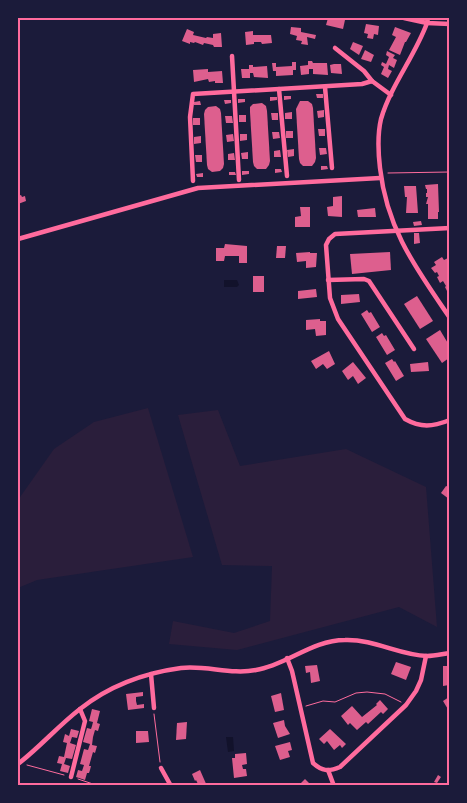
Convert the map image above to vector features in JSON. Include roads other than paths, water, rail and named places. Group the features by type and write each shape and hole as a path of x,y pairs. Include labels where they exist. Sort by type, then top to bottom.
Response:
{"street":[{"path":"404,18 450,24"},
{"path":"428,20 422,37 382,118 377,144 380,176 386,204 395,231 414,264 450,318"},
{"path":"335,48 364,71 372,81 392,95"},
{"path":"232,56 239,180"},
{"path":"193,181 190,117 193,94 325,87 362,84 372,81"},
{"path":"325,87 332,168"},
{"path":"279,89 287,176"},
{"path":"18,239 198,188 380,176"},
{"path":"450,228 335,234 328,239 326,245 330,298 338,319 405,419 416,424 429,426 450,420"},
{"path":"328,280 364,279 368,281 414,349"},
{"path":"19,763 80,709 113,688 135,678 182,668 212,668 241,672 258,670 327,641 373,642 397,650 426,656 450,653"},
{"path":"287,658 292,671 313,763 318,768 328,770 340,767 406,705 416,692 421,680 426,656"},
{"path":"151,674 154,708"},
{"path":"71,777 84,721 80,709"},
{"path":"160,768 171,786"},
{"path":"328,770 334,786"}]}
